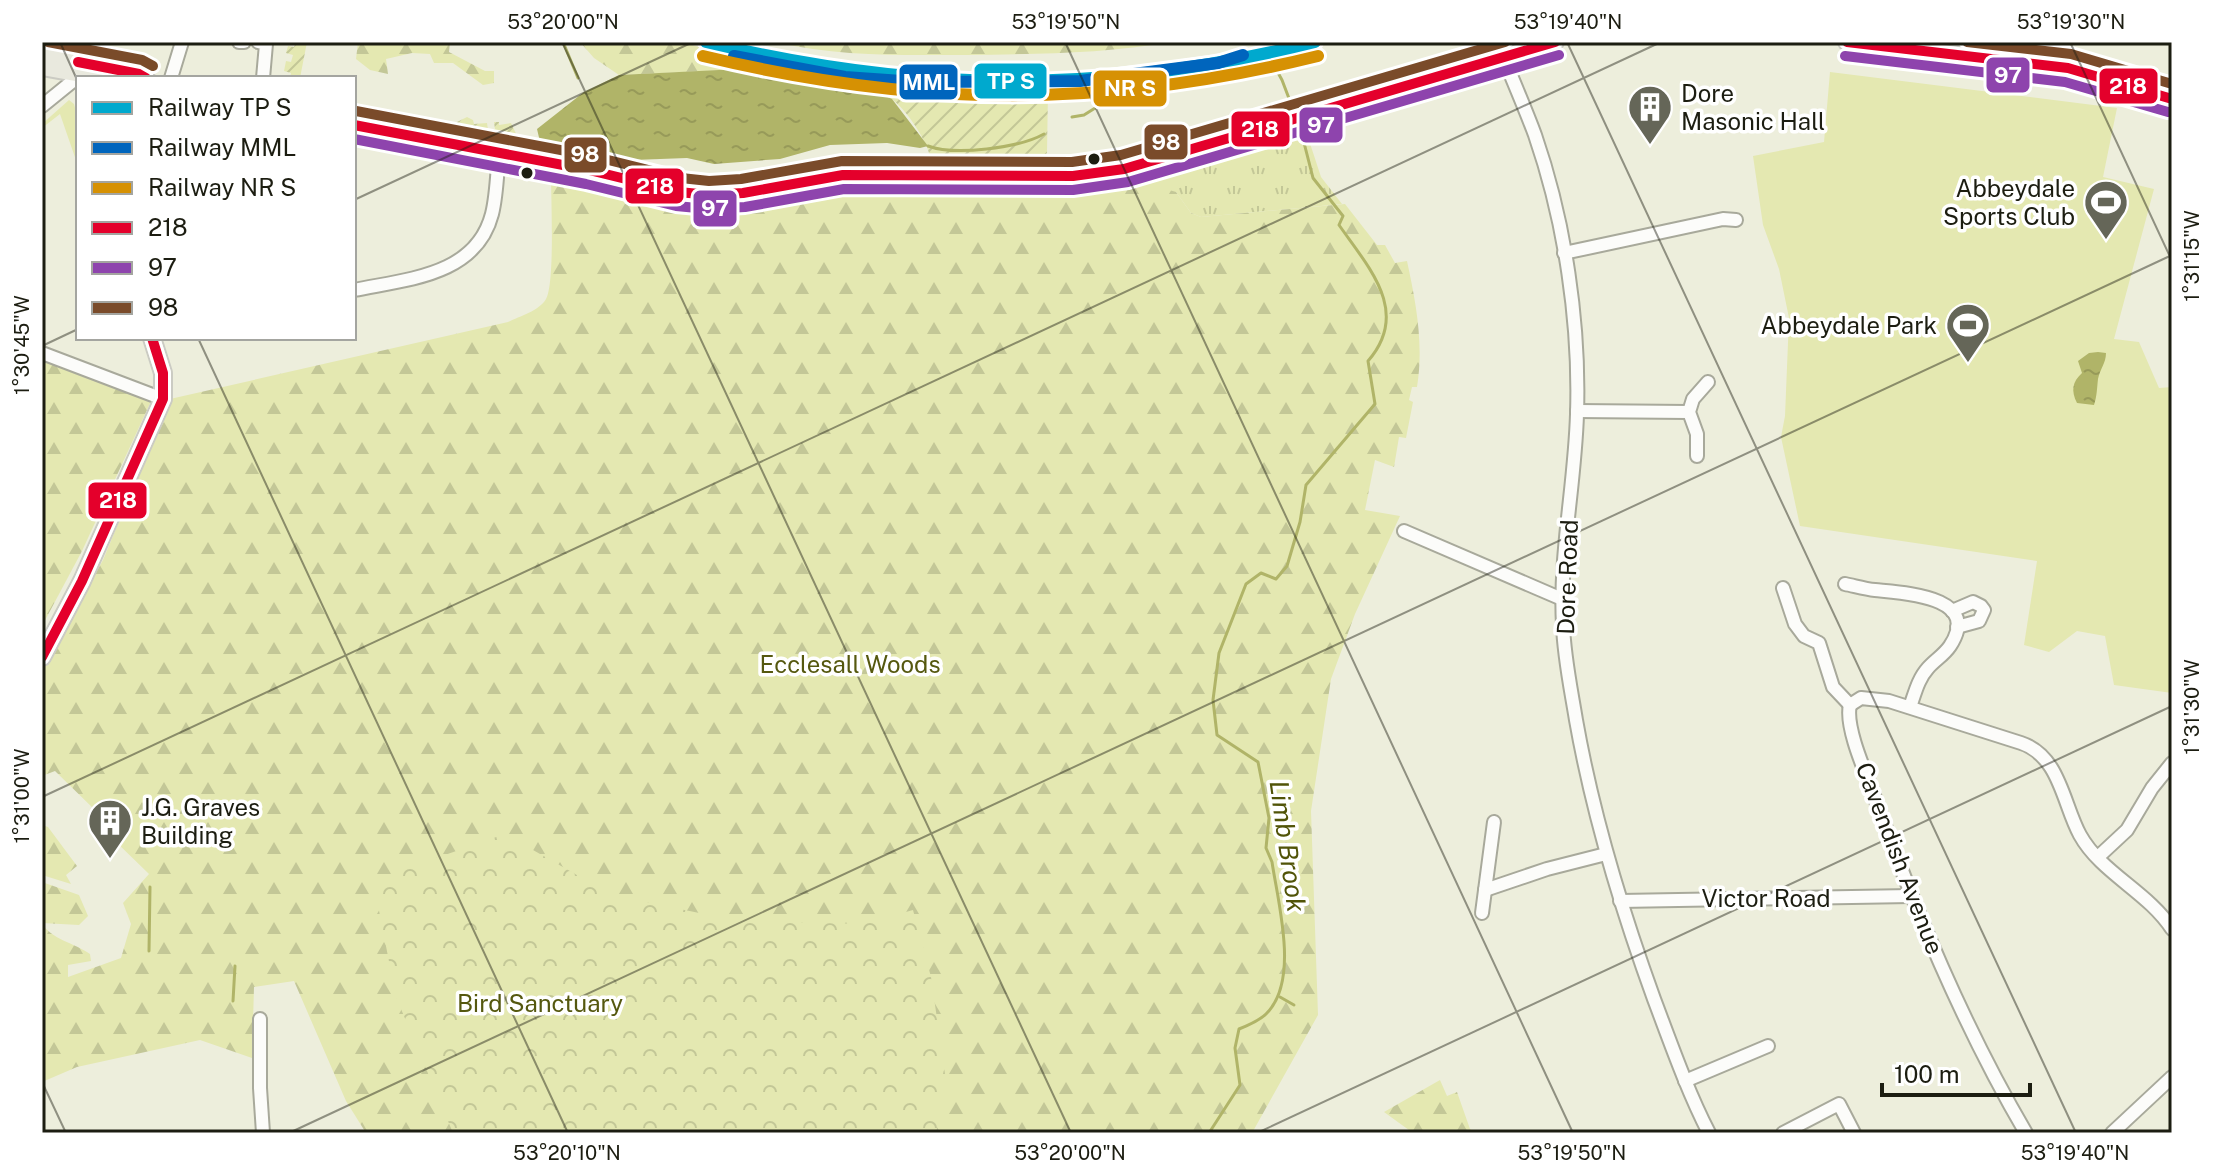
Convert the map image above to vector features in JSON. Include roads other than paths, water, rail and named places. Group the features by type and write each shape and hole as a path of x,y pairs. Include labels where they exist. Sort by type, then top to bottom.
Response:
{"main road":[{"path":"44,60 67,42"},
{"path":"75,42 79,72"},
{"path":"356,125 499,152 669,190 710,195 843,175 1093,175 1156,162 1555,42"},
{"path":"1847,42 2068,68 2172,99"},
{"path":"44,60 79,72 142,76"},
{"path":"42,657 82,581 163,399 163,373 153,340"}],"street":[{"path":"172,76 182,42"},
{"path":"258,42 266,44 263,76"},
{"name":"Dore Road","path":"1503,56 1536,137 1564,253 1576,358 1577,411 1562,599 1568,673 1582,754 1620,901 1685,1081 1709,1133"},
{"path":"43,104 79,72"},
{"path":"356,290 429,274 459,262 471,253 482,241 493,211 499,152"},
{"path":"1564,253 1723,219 1736,220"},
{"path":"42,353 163,399"},
{"path":"1697,456 1697,434 1689,412 1693,399 1708,382"},
{"path":"1577,411 1689,412"},
{"path":"1404,531 1562,599"},
{"path":"1845,584 1923,595 1952,611 1957,627 1950,645 1922,675 1910,707"},
{"name":"Cavendish Avenue","path":"1783,588 1795,624 1804,636 1819,643 1833,687 1850,705 1848,717 1865,772 1911,896 1968,1025 2026,1133"},
{"path":"1952,611 1973,602 1984,610 1979,621 1957,627"},
{"path":"1850,705 1861,698 1870,697 1910,707 2034,749 2052,770 2081,836 2098,857 2163,916 2172,929"},
{"path":"2098,857 2127,830 2152,788 2172,764"},
{"path":"1482,913 1494,822"},
{"path":"1485,890 1547,869 1606,854"},
{"name":"Victor Road","path":"1620,901 1911,896"},
{"path":"260,1019 263,1133"},
{"path":"1685,1081 1768,1046"},
{"path":"2112,1133 2172,1077"},
{"path":"1783,1133 1839,1104 1854,1133"}],"water":[{"path":"778,67 861,85 892,99 928,146 920,148 887,143 830,145 780,159 714,164 687,158 633,160 614,154 553,151 541,146 537,129 584,92 619,75"},
{"path":"2089,353 2106,353 2106,357 2098,379 2094,405 2077,403 2074,387 2082,373 2078,361"}],"waterway":[{"path":"563,42 578,78"},
{"name":"Limb Brook","path":"1271,60 1293,109"},
{"path":"1072,117 1084,115 1119,93 1172,82 1176,77"},
{"name":"Limb Brook","path":"1209,1133 1240,1085 1235,1048 1239,1029 1266,1014 1276,1000 1284,962 1278,898 1272,862 1266,848 1269,818 1258,762 1217,735 1213,700 1219,653 1246,584 1261,573 1276,579 1287,566 1300,522 1306,485 1375,404 1368,361 1380,343 1386,325 1386,308 1381,291 1339,225 1343,216 1313,178 1300,127"},
{"path":"928,146 954,150 987,149 1044,134"},
{"path":"149,951 150,887"},
{"path":"233,1001 235,966"},
{"path":"1280,997 1294,1005"}],"rail line":[{"name":"MML","path":"734,56 845,77 916,82 1080,81 1218,63 1243,55"}],"place":[{"name":"Dore Masonic Hall","path":"1650,146"},
{"name":"Abbeydale Sports Club","path":"2106,241"},
{"name":"Abbeydale Park","path":"1968,364"},
{"name":"J.G. Graves Building","path":"110,860"}],"park label":[{"name":"Ecclesall Woods","path":"850,664"},
{"name":"Bird Sanctuary","path":"540,1003"}]}
